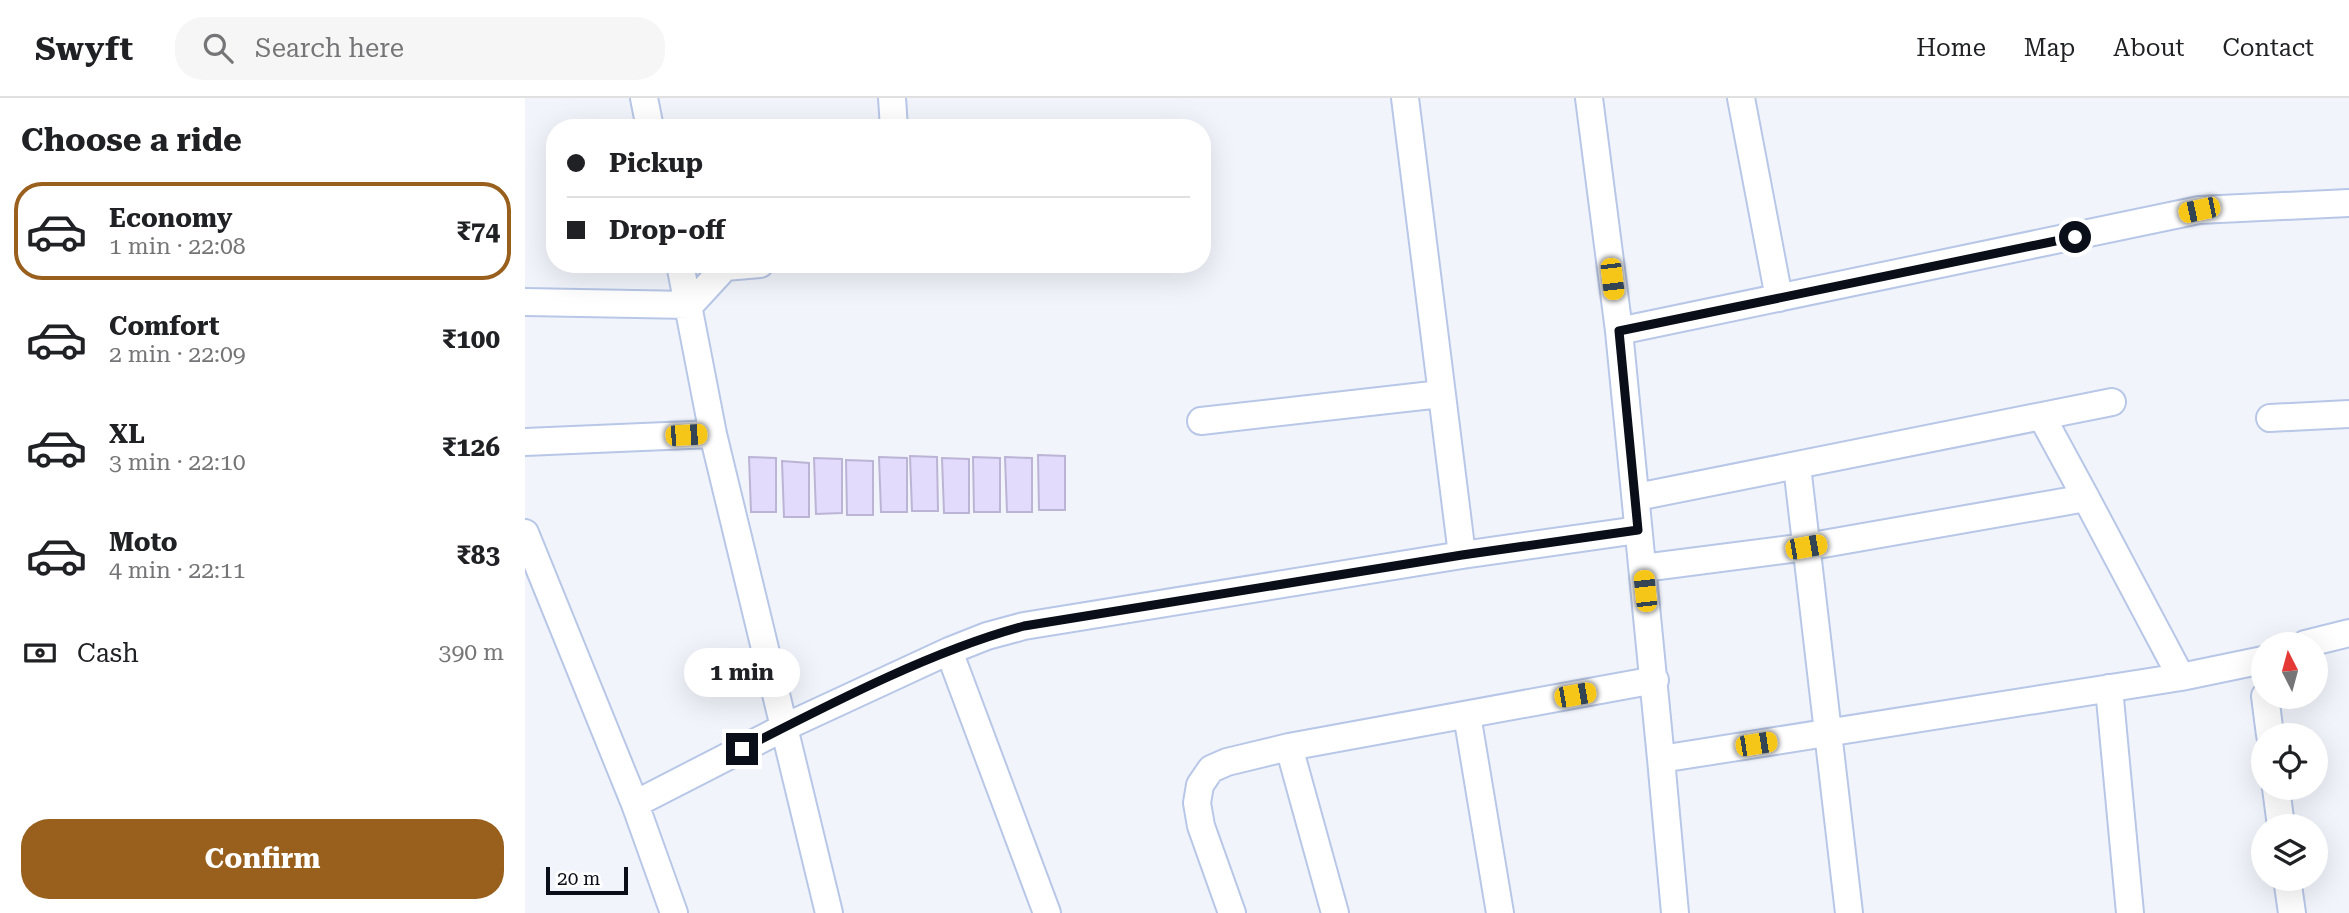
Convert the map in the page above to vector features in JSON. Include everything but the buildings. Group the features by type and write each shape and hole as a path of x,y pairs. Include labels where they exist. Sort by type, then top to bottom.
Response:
{"street":[{"path":"644,98 648,119"},
{"path":"892,98 893,119"},
{"path":"1405,98 1462,555"},
{"path":"1589,98 1637,497 1675,913"},
{"path":"1741,98 1779,298"},
{"path":"1619,331 2199,210 2349,203"},
{"path":"682,273 713,434 829,913"},
{"path":"525,302 690,305 718,273"},
{"path":"1201,421 1441,394"},
{"path":"1637,497 2112,402"},
{"path":"2270,418 2349,414"},
{"path":"2042,417 2181,677"},
{"path":"525,442 713,434"},
{"path":"1797,466 1849,913"},
{"path":"1643,568 1806,547 2086,498"},
{"path":"635,804 785,727 987,636 1024,626 1462,555 1638,530"},
{"path":"525,533 635,804 674,913"},
{"path":"2328,638 2349,633"},
{"path":"949,651 1048,913"},
{"path":"1661,759 2251,667"},
{"path":"1232,913 1201,826 1197,803 1200,785 1211,769 1227,762 1289,747 1655,680"},
{"path":"2109,688 2130,913"},
{"path":"1467,715 1500,913"},
{"path":"1289,747 1335,913"},
{"path":"2289,891 2292,913"}],"route":[{"path":"742,749 949,651 987,636 1024,626 1462,555 1638,530 1637,497 1619,331 2075,237"}]}
